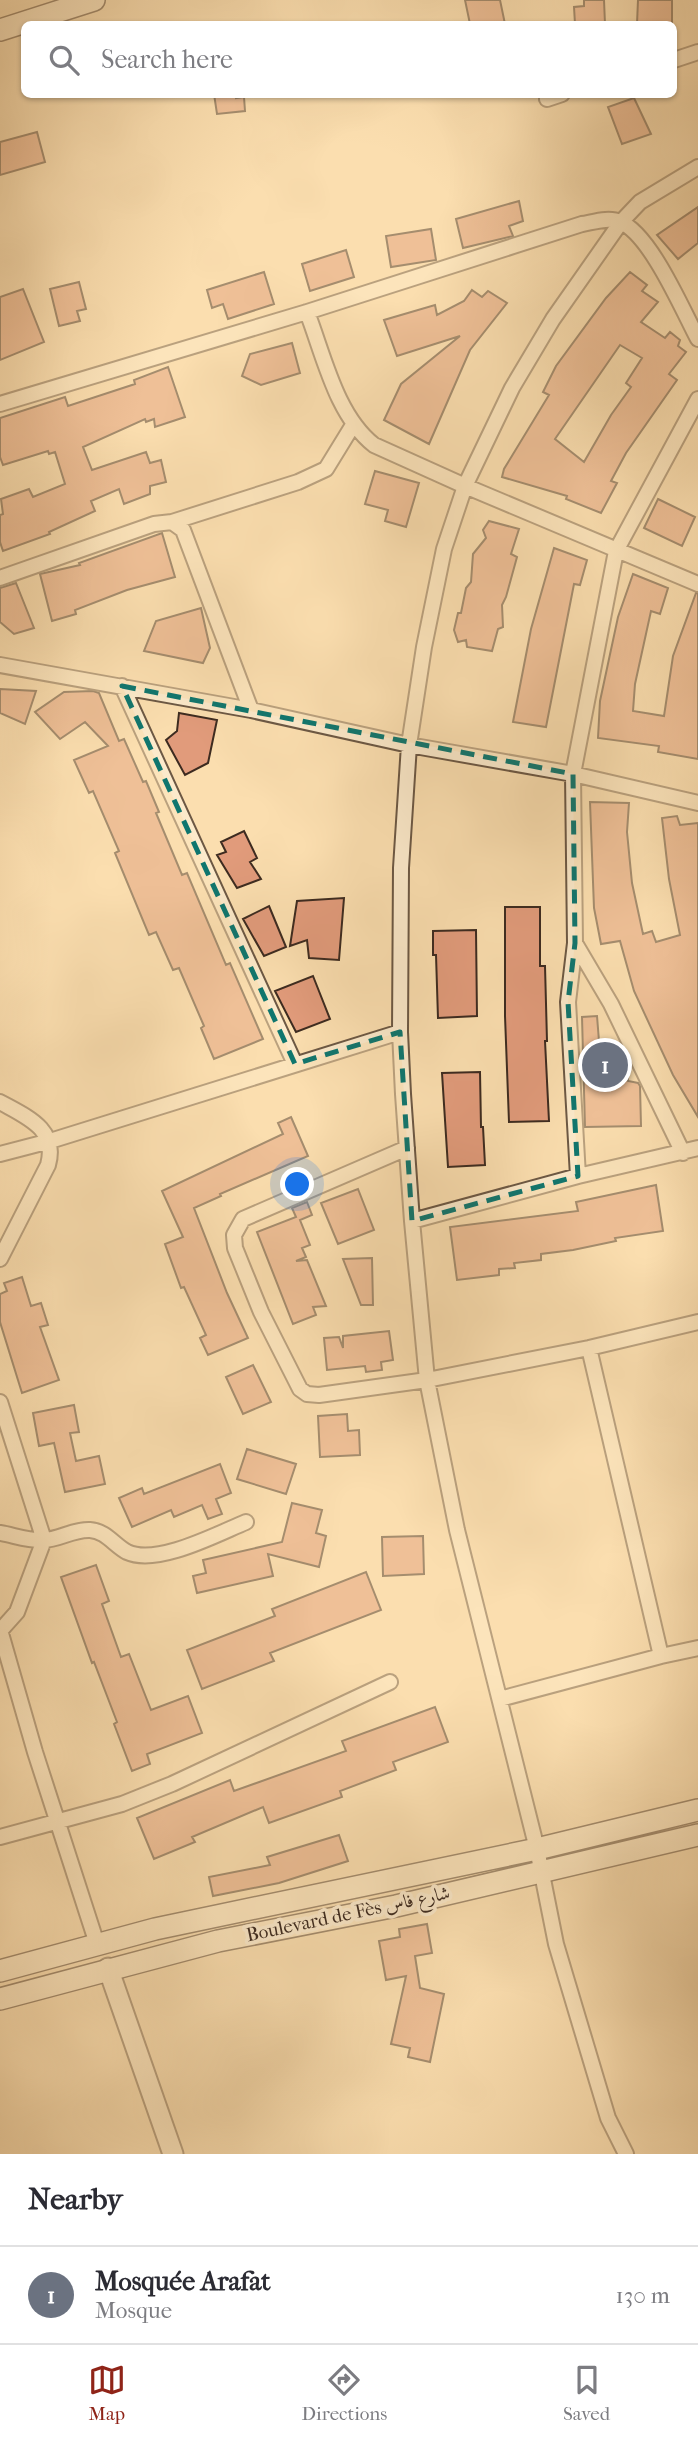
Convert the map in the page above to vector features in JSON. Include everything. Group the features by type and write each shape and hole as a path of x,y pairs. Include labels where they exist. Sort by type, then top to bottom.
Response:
{"main road":[{"path":"28,21 94,0"},
{"path":"0,30 21,23"},
{"name":"Boulevard de Fès شارع فاس","path":"0,1971 155,1929 537,1849 698,1810"},
{"name":"Boulevard de Fès شارع فاس","path":"0,1999 108,1968 218,1941 396,1906 698,1835"}],"street":[{"path":"677,59 698,52"},
{"path":"626,2154 608,2118 556,1944 537,1849 457,1530 427,1380 412,1221 400,1032 401,868 409,745 424,648 444,549 465,486 512,388 553,319 621,222 640,202 698,167"},
{"path":"0,404 307,312 582,224 606,220 621,222 651,251 698,340"},
{"path":"307,312 344,411 353,425 374,445 698,584"},
{"path":"578,1176 568,1002 575,943 573,774 616,551 698,399"},
{"path":"0,578 154,524 172,522 298,482 326,468 353,425"},
{"path":"172,522 183,530 251,710"},
{"path":"0,665 251,710 409,745 573,774 698,803"},
{"path":"122,686 295,1064"},
{"path":"575,943 611,1004 684,1153"},
{"path":"2,1156 400,1032"},
{"path":"0,1102 40,1127 50,1141 51,1155 0,1259"},
{"path":"412,1221 578,1176 698,1148"},
{"path":"407,1149 243,1219 234,1236 235,1248 261,1312 300,1389 307,1394 318,1395 427,1380 589,1348 698,1322"},
{"path":"589,1348 661,1656"},
{"path":"0,1402 44,1540 17,1612 0,1631 57,1823 97,1944"},
{"path":"0,1533 44,1540 79,1530 96,1531 127,1552 139,1555 161,1554 187,1546 246,1522"},
{"path":"500,1699 698,1648"},
{"path":"0,1837 122,1804 172,1784 390,1682"},
{"path":"108,1968 173,2154"}],"highlighted area":[{"path":"122,686 573,774 575,943 568,1002 578,1176 412,1221 400,1032 295,1064"}],"building":[{"path":"465,0 500,0 504,21 469,21"},
{"path":"584,0 604,0 605,21 575,21 574,7 584,6"},
{"path":"638,0 672,0 672,21 637,21"},
{"path":"215,98 244,98 245,111 217,114"},
{"path":"634,98 651,134 622,144 608,107"},
{"path":"37,132 45,162 0,175 0,142"},
{"path":"519,201 523,221 509,226 513,236 463,248 456,219"},
{"path":"698,207 698,243 678,259 657,235"},
{"path":"431,229 436,260 391,267 386,236"},
{"path":"346,250 354,277 310,291 302,264"},
{"path":"264,272 274,304 228,319 223,304 212,308 207,290"},
{"path":"630,272 647,285 642,291 658,302 641,322 665,338 670,332 680,340 678,346 686,352 669,374 677,380 626,453 611,481 617,483 601,513 566,499 567,496 502,477 504,469 549,395 543,392 556,366 606,298","holes":["620,345 642,358 626,383 631,387 584,462 555,439"]},
{"path":"79,282 86,309 77,311 80,321 59,326 50,289"},
{"path":"23,289 44,342 0,360 0,297"},
{"path":"472,290 482,297 488,291 507,303 470,350 429,444 384,420 401,384 460,336 397,356 384,320 435,305 437,315 464,301"},
{"path":"292,343 300,373 261,385 242,376 250,354"},
{"path":"168,367 185,417 155,427 154,419 146,422 145,419 83,447 92,470 146,452 150,463 161,460 166,482 150,486 150,494 124,504 119,489 91,501 95,511 49,532 50,534 3,551 0,542 0,515 3,514 1,499 29,489 33,497 65,484 55,452 49,454 48,451 3,465 0,457 0,418 65,397 68,406 135,384 134,380"},
{"path":"375,471 419,483 406,527 385,521 388,510 365,504"},
{"path":"658,499 695,517 682,546 644,528"},
{"path":"489,521 519,529 511,554 517,557 502,605 503,627 498,629 492,651 467,647 466,640 458,642 454,630 466,588 471,582 473,554 486,538 483,530"},
{"path":"162,533 175,577 127,590 75,610 76,614 52,621 40,574 80,565 79,563"},
{"path":"554,548 587,560 580,585 574,584 546,727 513,722 531,629"},
{"path":"633,574 668,588 660,614 651,611 635,684 633,711 664,716 673,656 698,593 698,759 658,752 659,746 598,738 600,701 618,617"},
{"path":"16,583 34,628 14,634 0,622 0,588"},
{"path":"201,608 210,648 203,663 144,651 156,621"},
{"path":"0,689 36,691 25,724 0,713"},
{"path":"64,692 99,693 119,741 124,739 143,782 146,781 159,812 156,813 182,875 187,873 226,965 230,963 263,1039 214,1059 201,1028 204,1026 179,968 173,970 156,932 149,935 115,853 119,851 93,791 89,793 74,760 108,746 85,722 60,739 35,712"},
{"path":"179,713 217,720 208,763 185,775 166,740 177,731"},
{"path":"590,802 629,803 627,832 632,883 643,934 652,931 656,942 680,935 669,879 662,818 677,816 680,825 698,823 698,1117 673,1075 634,991 620,941 601,944 594,908"},
{"path":"244,831 257,858 250,862 261,879 237,888 217,855 226,852 221,842"},
{"path":"344,898 339,960 309,958 307,940 290,946 297,901"},
{"path":"269,906 286,947 264,956 243,919"},
{"path":"505,907 540,907 540,966 545,966 549,1121 509,1122"},
{"path":"476,930 477,1016 438,1018 433,931"},
{"path":"313,976 330,1019 296,1032 275,991"},
{"path":"597,1016 599,1041 616,1043 626,1058 628,1081 640,1086 641,1126 585,1127 582,1017"},
{"path":"480,1072 485,1165 448,1167 442,1073"},
{"path":"291,1117 308,1156 194,1208 227,1293 248,1338 208,1355 200,1338 206,1335 184,1287 181,1288 165,1244 183,1237 162,1191 283,1134 278,1123"},
{"path":"656,1185 663,1231 541,1254 541,1260 514,1263 515,1268 499,1269 499,1275 457,1280 450,1227 578,1211 576,1202"},
{"path":"358,1189 374,1230 338,1244 321,1203"},
{"path":"307,1202 312,1215 300,1220 310,1245 302,1248 306,1257 296,1261 307,1260 326,1306 313,1307 316,1315 293,1324 257,1232 296,1217 292,1208"},
{"path":"372,1258 373,1305 361,1305 343,1259"},
{"path":"22,1277 31,1306 41,1303 48,1325 40,1327 59,1380 22,1393 0,1322 0,1294 7,1291 4,1283"},
{"path":"389,1331 393,1360 381,1362 382,1370 366,1372 365,1366 327,1370 324,1338 339,1337 343,1348 343,1336"},
{"path":"253,1365 271,1402 243,1414 226,1377"},
{"path":"74,1405 79,1432 70,1433 76,1461 99,1456 105,1484 65,1492 54,1443 39,1446 33,1413"},
{"path":"347,1414 348,1431 359,1430 360,1455 320,1457 318,1416"},
{"path":"247,1449 296,1464 286,1494 237,1479"},
{"path":"220,1464 231,1493 216,1499 222,1514 208,1519 202,1505 174,1517 171,1510 132,1527 119,1498 142,1488 144,1494"},
{"path":"292,1503 322,1510 316,1533 326,1536 319,1567 268,1554 273,1576 197,1593 193,1576 206,1573 203,1560 282,1542"},
{"path":"423,1536 424,1574 383,1576 382,1537"},
{"path":"96,1565 109,1601 102,1604 121,1657 129,1654 151,1710 188,1696 202,1733 147,1754 150,1764 132,1771 114,1724 117,1722 61,1577"},
{"path":"366,1572 381,1610 270,1653 274,1661 202,1689 187,1650 275,1616 272,1609"},
{"path":"435,1707 448,1742 393,1762 396,1770 340,1791 342,1797 269,1823 263,1807 192,1837 195,1842 154,1859 137,1818 230,1780 234,1791 346,1751 342,1741"},
{"path":"339,1835 348,1861 279,1883 213,1896 209,1877 270,1865 267,1857"},
{"path":"427,1924 432,1953 415,1956 420,1988 444,1994 430,2062 408,2057 410,2048 391,2044 406,1976 386,1980 379,1941 400,1937 399,1929"}],"place":[{"name":"Mosquée Arafat","path":"605,1065"}]}
